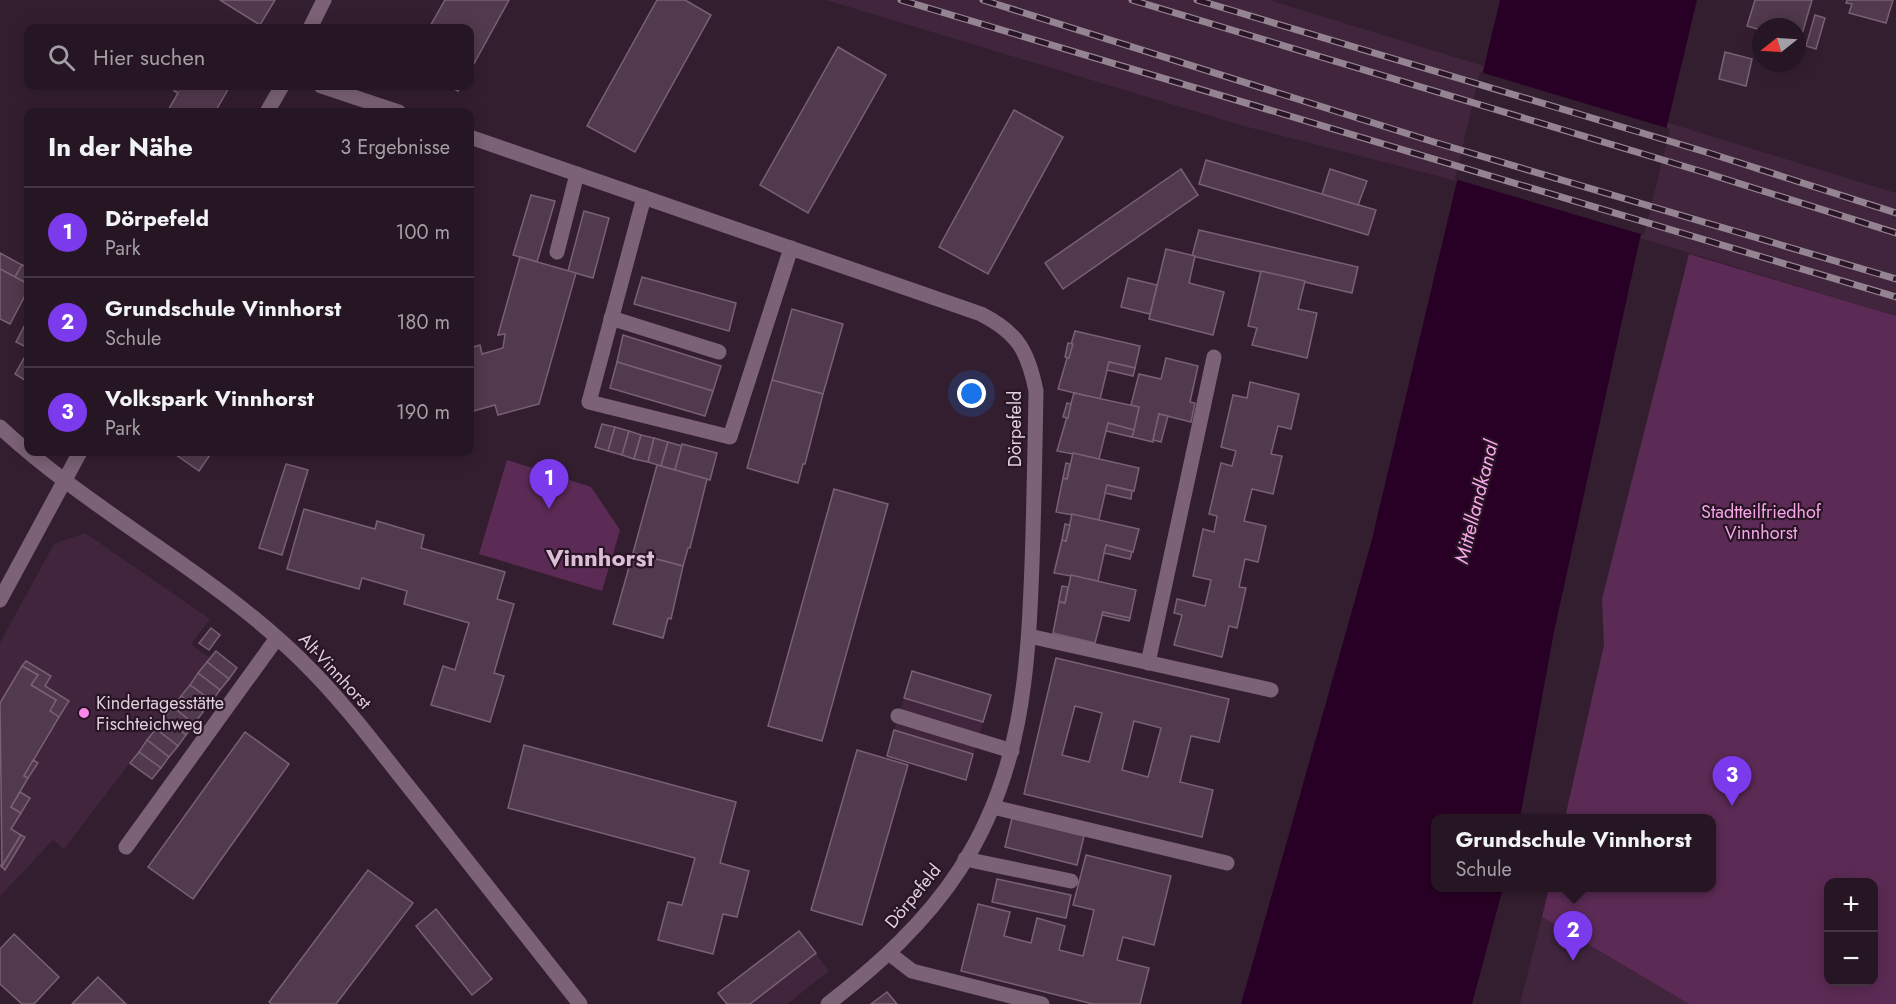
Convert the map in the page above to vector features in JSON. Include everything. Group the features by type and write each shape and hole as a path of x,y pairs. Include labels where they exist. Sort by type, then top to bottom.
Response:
{"street":[{"path":"312,24 324,0"},
{"path":"269,108 280,90"},
{"path":"333,90 387,108"},
{"name":"Dörpefeld","path":"474,138 981,314 1001,324 1020,343 1030,363 1036,391 1029,636 1025,693 1012,751 993,807 966,859 916,926 890,954 828,1004"},
{"path":"557,252 577,174"},
{"path":"644,197 589,402 730,437 791,248"},
{"path":"611,318 719,352"},
{"path":"1148,663 1214,357"},
{"name":"Alt-Vinnhorst","path":"0,427 24,449"},
{"name":"Alt-Vinnhorst","path":"32,456 202,579 277,638 313,672 366,733 580,1004"},
{"path":"0,600 78,456"},
{"path":"1029,636 1271,690"},
{"path":"126,847 277,638"},
{"path":"898,716 1012,751"},
{"path":"993,807 1227,863"},
{"path":"966,859 1071,881"},
{"path":"890,954 912,971 1042,1004"}],"shaded area":[{"path":"826,0 1269,0 1896,193 1896,316 1434,175 1244,126"},
{"name":"Kindertagesstätte Fischteichweg","path":"85,533 210,619 191,644 210,658 64,849 53,840 0,896 0,643 54,544"},
{"path":"912,671 991,695 966,780 887,756"},
{"path":"1542,917 1689,1004 1520,1004"},
{"path":"799,931 829,971 787,1004 727,1004 718,993"}],"green space":[{"name":"Stadtteilfriedhof Vinnhorst","path":"1689,254 1896,316 1896,1004 1689,1004 1542,917 1548,892 1716,892 1716,814 1566,814 1604,645 1602,599"},
{"path":"507,460 591,487 620,530 602,591 479,554"}],"water":[{"name":"Mittellandkanal","path":"1500,0 1697,0 1639,243 1554,632 1521,814 1431,814 1431,892 1502,892 1472,1004 1241,1004 1371,543"}],"pier":[{"path":"1480,72 1670,129 1644,235 1455,179"}],"building":[{"path":"220,0 275,0 261,24"},
{"path":"445,0 509,0 474,64 474,24 431,24"},
{"path":"657,0 685,0 711,15 635,152 587,126"},
{"path":"1755,0 1812,0 1806,20 1806,18 1752,18 1752,27 1747,26"},
{"path":"1847,0 1893,0 1886,23 1849,13 1852,4 1846,3"},
{"path":"1815,15 1825,18 1816,49 1806,46"},
{"path":"838,47 886,75 808,213 760,185"},
{"path":"1725,52 1752,59 1746,86 1719,79"},
{"path":"228,90 217,108 169,108 178,93 174,91"},
{"path":"1014,110 1063,137 988,274 939,247"},
{"path":"1206,160 1376,210 1368,235 1199,184"},
{"path":"1181,169 1198,195 1063,289 1045,263"},
{"path":"1330,169 1367,181 1358,205 1322,194"},
{"path":"531,195 555,201 537,262 513,255"},
{"path":"584,211 609,218 593,278 568,271"},
{"path":"1199,230 1358,267 1352,293 1192,256"},
{"path":"1166,249 1195,256 1189,283 1224,292 1213,335 1149,319"},
{"path":"0,253 22,265 15,277 0,269"},
{"path":"520,257 576,273 539,404 498,415 495,405 474,411 474,347 480,345 482,354 503,348 505,334 498,335"},
{"path":"22,265 24,266 24,282 15,277"},
{"path":"0,269 24,282 24,298 10,324 0,319"},
{"path":"1261,271 1305,281 1298,309 1317,313 1307,358 1252,345 1257,328 1248,326"},
{"path":"642,277 736,303 729,331 634,304"},
{"path":"1128,278 1157,285 1150,314 1121,307"},
{"path":"792,309 843,324 823,394 772,380"},
{"path":"24,327 24,346 16,342"},
{"path":"1075,331 1140,346 1135,368 1109,362 1100,399 1058,389"},
{"path":"623,335 721,366 713,391 617,362"},
{"path":"1068,343 1073,344 1069,358 1065,357"},
{"path":"24,358 24,380 15,374"},
{"path":"1166,358 1198,366 1190,402 1195,403 1191,422 1159,414 1153,442 1132,437 1139,407 1131,405 1139,374 1161,379"},
{"path":"617,362 713,391 705,416 610,388"},
{"path":"1109,362 1135,368 1133,376 1107,370"},
{"path":"772,380 823,394 798,483 747,468"},
{"path":"1250,382 1299,394 1291,429 1278,426 1271,454 1282,456 1273,494 1252,489 1244,521 1266,526 1258,562 1245,559 1239,587 1246,588 1237,628 1229,626 1222,657 1174,645 1182,615 1174,613 1177,599 1205,606 1211,580 1193,576 1203,529 1214,532 1217,516 1209,514 1221,463 1232,466 1236,451 1221,447 1233,395 1247,398"},
{"path":"1074,393 1139,407 1134,430 1108,423 1099,459 1057,451"},
{"path":"1067,403 1071,404 1068,418 1063,417"},
{"path":"1159,414 1168,416 1161,442 1153,440"},
{"path":"1108,423 1134,430 1132,437 1106,431"},
{"path":"602,424 615,427 608,451 595,447"},
{"path":"615,427 629,431 622,455 608,451"},
{"path":"629,431 641,435 634,459 622,455"},
{"path":"641,435 654,438 648,462 634,459"},
{"path":"654,438 668,442 661,466 648,462"},
{"path":"668,442 682,446 675,470 661,466"},
{"path":"682,444 717,453 710,480 675,470"},
{"path":"1073,453 1139,468 1134,491 1107,485 1099,520 1056,512 1063,478 1067,479"},
{"path":"178,456 209,456 199,471"},
{"path":"1066,463 1070,464 1067,479 1063,478"},
{"path":"286,464 308,470 282,555 259,548"},
{"path":"657,465 707,479 690,548 688,548 683,566 633,553"},
{"path":"1107,485 1132,491 1131,499 1105,493"},
{"path":"834,489 888,504 822,741 768,726"},
{"path":"304,509 375,529 377,521 424,535 421,548 505,572 497,599 514,604 494,673 504,676 490,722 431,705 443,666 455,670 469,623 404,604 407,591 362,578 359,589 287,569"},
{"path":"1072,514 1139,529 1133,552 1106,545 1098,581 1054,573 1062,540 1066,541"},
{"path":"1065,524 1070,525 1066,541 1062,540"},
{"path":"1106,545 1132,552 1130,559 1104,553"},
{"path":"633,553 683,566 671,619 668,618 663,638 613,624"},
{"path":"1071,575 1136,590 1130,618 1103,612 1095,643 1053,633 1059,602 1065,603"},
{"path":"1062,586 1068,587 1065,603 1059,601"},
{"path":"1103,612 1130,618 1129,621 1102,615"},
{"path":"211,628 220,635 209,650 199,643"},
{"path":"216,651 237,668 229,679 207,662"},
{"path":"1056,658 1229,699 1219,742 1191,736 1180,782 1213,790 1202,837 1024,794","holes":["1075,706 1102,713 1089,762 1062,755","1134,721 1161,728 1148,777 1122,770"]},
{"path":"26,661 51,676 45,686 69,701 59,717 50,711 56,700 31,685 38,675 22,666"},
{"path":"207,662 229,679 220,690 198,673"},
{"path":"22,666 38,675 31,685 56,700 50,711 59,717 24,776 28,778 11,807 21,813 11,829 21,835 2,866 0,703"},
{"path":"912,671 991,695 983,722 904,698"},
{"path":"198,673 220,690 212,701 190,685"},
{"path":"190,685 212,701 203,712 181,696"},
{"path":"181,696 203,712 194,724 173,707"},
{"path":"173,707 194,724 186,735 164,718"},
{"path":"164,718 186,735 178,746 156,729"},
{"path":"156,729 178,746 169,757 147,740"},
{"path":"894,730 973,754 966,780 887,756"},
{"path":"245,732 289,764 193,899 148,867"},
{"path":"147,740 169,757 161,768 139,752"},
{"path":"524,745 736,802 720,863 749,871 737,917 723,914 713,954 658,940 668,902 682,905 695,858 508,808"},
{"path":"857,750 908,765 862,925 811,910"},
{"path":"139,752 161,768 152,779 130,763"},
{"path":"33,760 38,763 28,778 24,776"},
{"path":"20,792 30,798 21,813 11,807"},
{"path":"1012,818 1084,836 1077,865 1005,847"},
{"path":"21,835 25,837 5,870 0,865 2,866"},
{"path":"1086,855 1171,876 1154,945 1123,937 1117,960 1149,968 1140,1004 1093,1004 961,971 978,904 1010,912 1004,936 1031,943 1037,918 1065,926 1059,950 1083,956 1094,910 1073,905"},
{"path":"368,870 413,903 336,1004 272,1004 269,1002"},
{"path":"997,879 1071,895 1066,918 992,902"},
{"path":"436,909 492,979 472,995 416,926"},
{"path":"799,931 816,953 750,1004 727,1004 718,993"},
{"path":"14,934 59,977 34,1004 22,1004 0,984 0,949"},
{"path":"98,977 126,1004 72,1004"},
{"path":"887,992 897,1004 871,1004"}],"railway":[{"path":"901,0 1896,297"},
{"path":"983,0 1437,143 1896,279"},
{"path":"1132,0 1703,172 1896,233"},
{"path":"1197,0 1709,153 1896,213"}],"place":[{"name":"Dörpefeld","path":"549,509"},
{"name":"Kindertagesstätte Fischteichweg","path":"84,713"},
{"name":"Volkspark Vinnhorst","path":"1732,806"},
{"name":"Grundschule Vinnhorst","path":"1573,961"}],"district":[{"name":"Vinnhorst","path":"600,558"}]}
